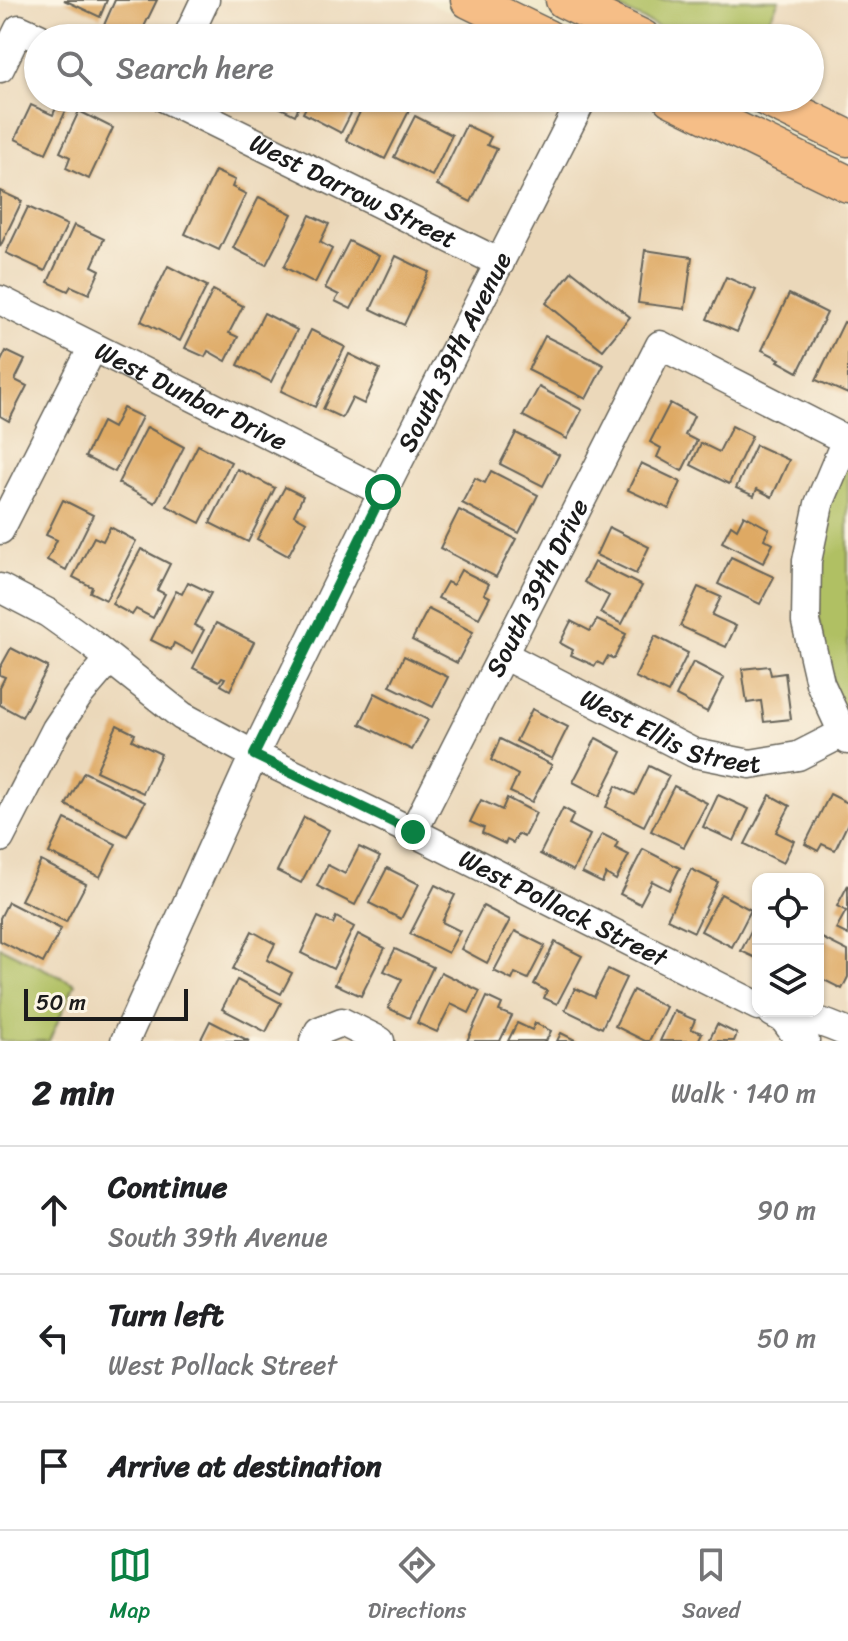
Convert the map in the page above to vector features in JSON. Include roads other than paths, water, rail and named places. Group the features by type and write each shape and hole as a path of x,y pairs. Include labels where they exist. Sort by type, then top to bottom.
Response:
{"main road":[{"path":"469,0 518,24"},
{"path":"564,0 606,24"},
{"path":"700,112 848,184"},
{"path":"795,112 848,138"}],"street":[{"path":"194,24 205,0"},
{"path":"0,68 24,39"},
{"name":"West Darrow Street","path":"193,112 500,263"},
{"name":"South 39th Avenue","path":"125,1041 254,755 383,492 576,112"},
{"name":"West Dunbar Drive","path":"0,300 383,492"},
{"name":"South 39th Drive","path":"413,832 660,345 847,441"},
{"path":"0,530 93,347"},
{"path":"845,737 820,683 806,622 807,561 819,504 847,441"},
{"name":"West Pollack Street","path":"0,588 48,613 182,716 254,755 752,1003"},
{"name":"West Ellis Street","path":"503,655 694,753 750,764 798,756 845,737"},
{"path":"0,838 56,729 79,695 109,660"},
{"path":"778,1017 805,1041"},
{"path":"803,1017 831,1025 847,1038"},
{"path":"317,1036 342,1022 380,1041"}]}
